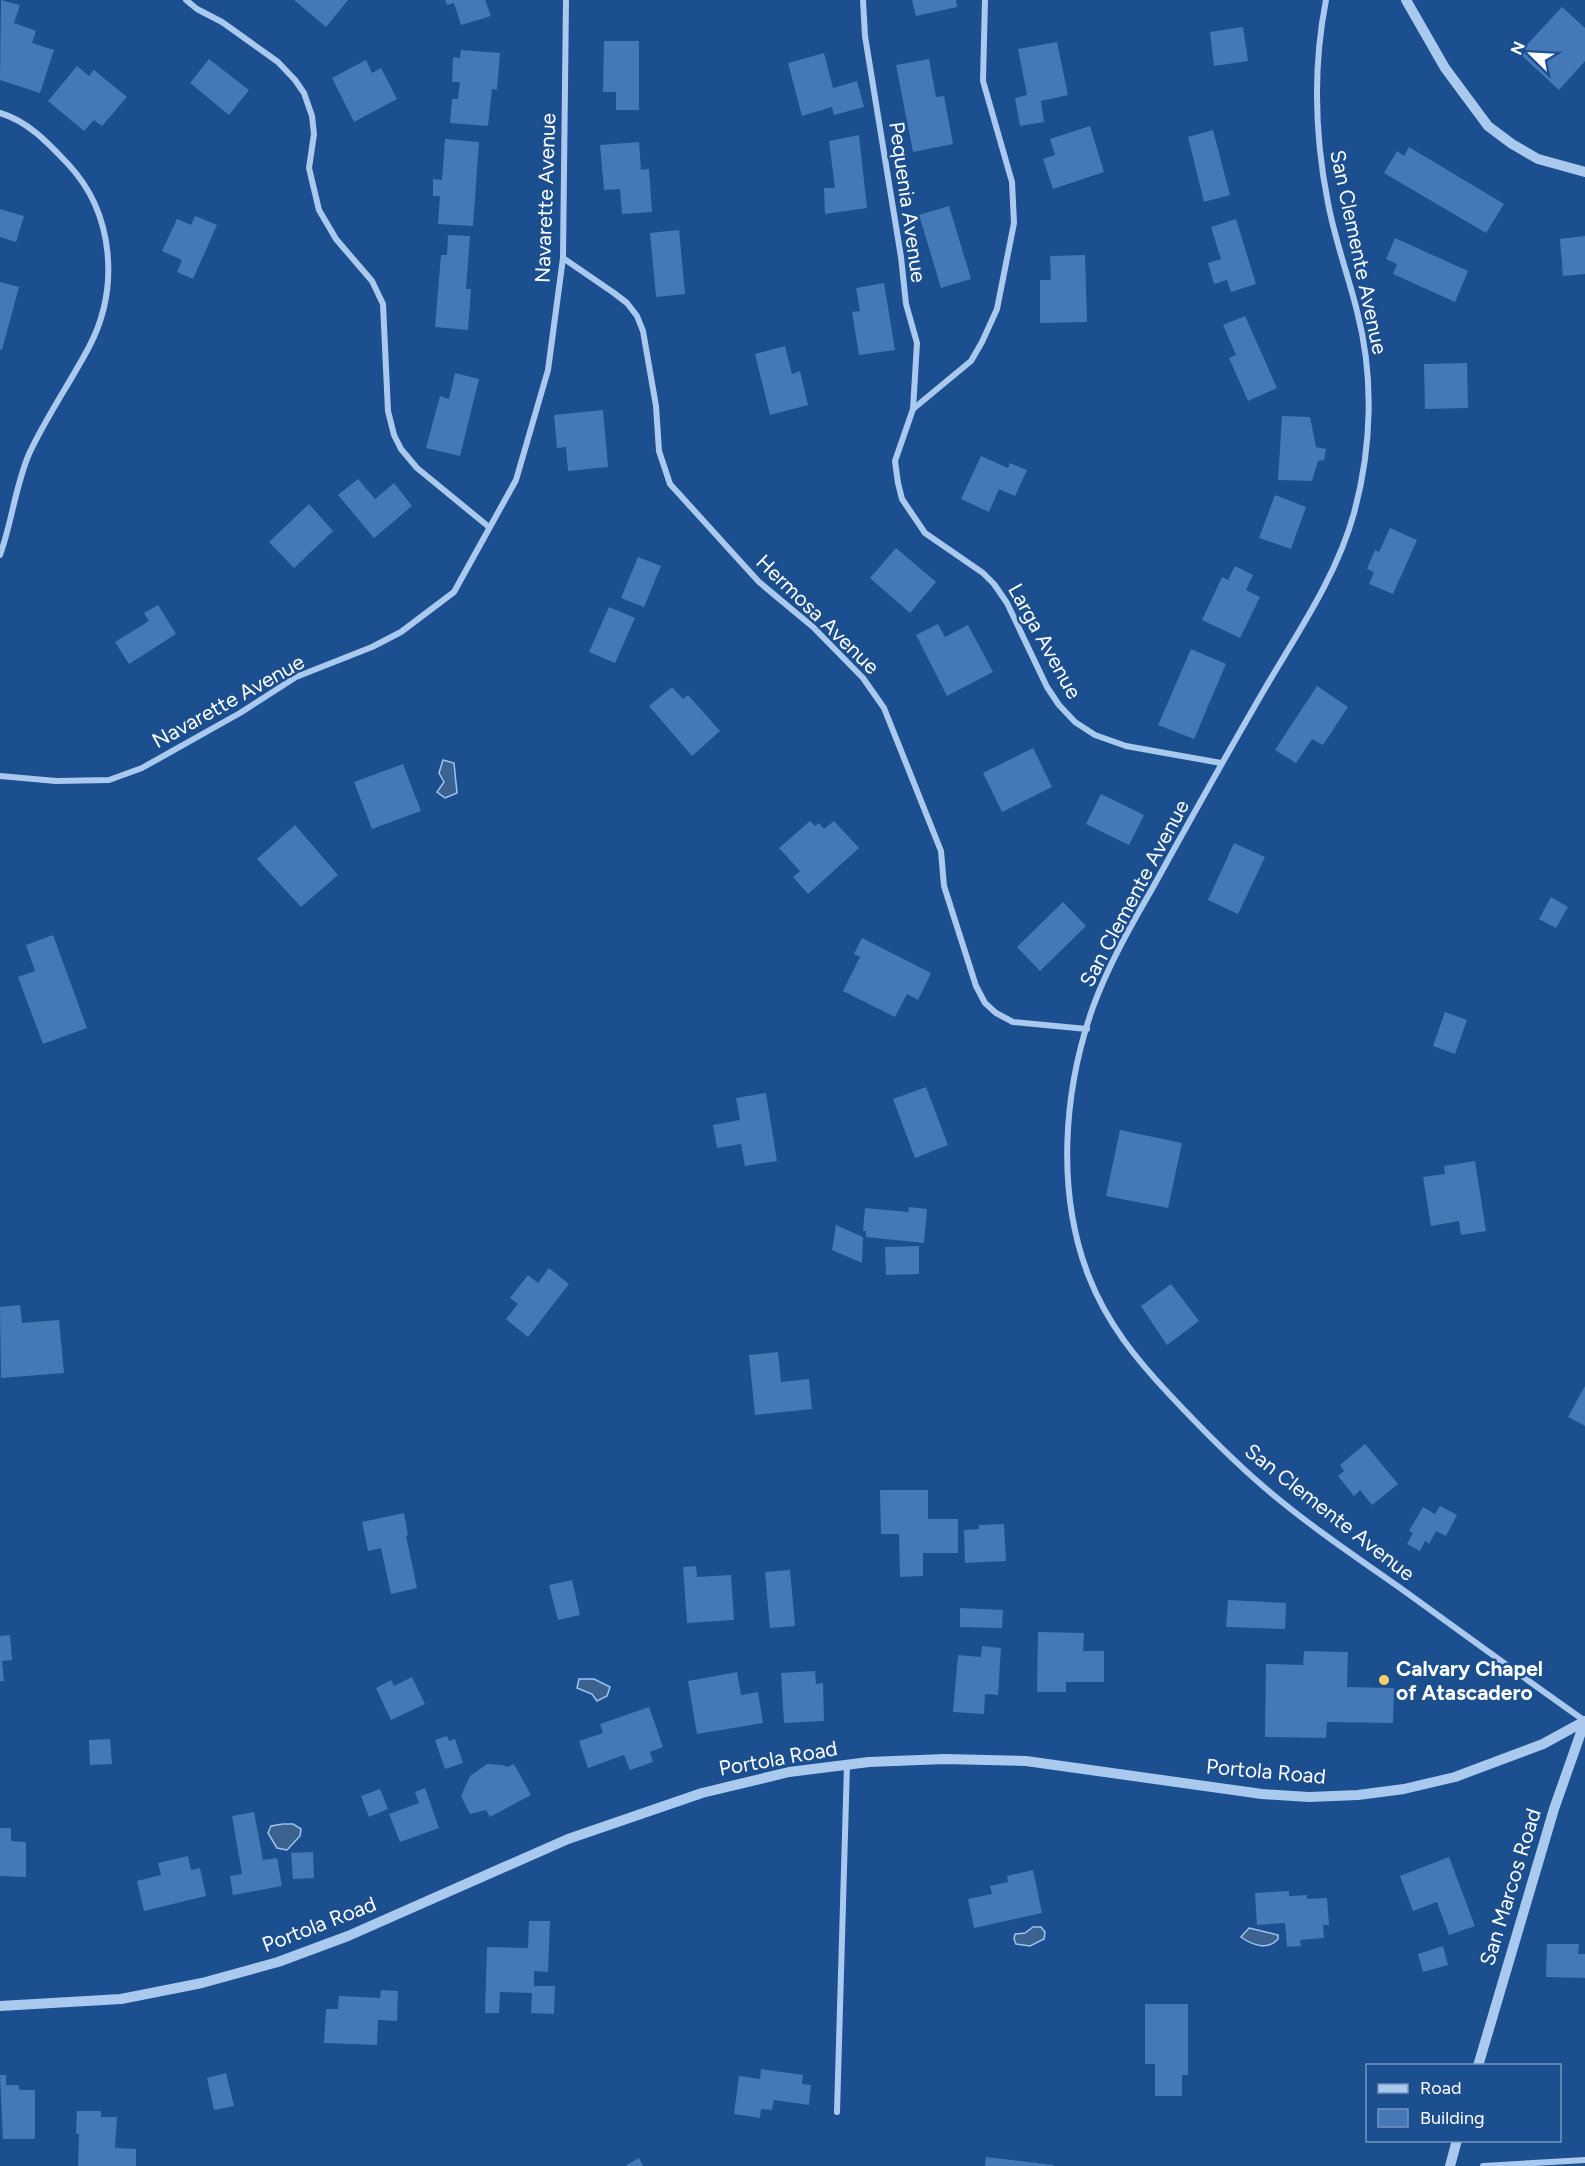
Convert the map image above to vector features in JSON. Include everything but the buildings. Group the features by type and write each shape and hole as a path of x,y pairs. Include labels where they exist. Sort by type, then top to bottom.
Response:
{"street":[{"path":"186,0 197,9 222,22 278,62 304,93 312,116 314,134 309,168 319,210 336,239 372,281 383,304 388,411 394,435 401,449 417,468 489,528"},
{"name":"Navarette Avenue","path":"0,776 56,781 109,780 142,768 240,713 296,677 401,633 454,592 516,480 548,370 563,258 566,0"},
{"name":"Pequenia Avenue","path":"863,0 865,36 901,257 906,304 917,344 913,409"},
{"path":"913,409 971,361 982,342 998,309 1014,223 1012,182 983,81 985,0"},
{"name":"San Clemente Avenue","path":"1326,0 1318,60 1317,108 1320,156 1328,204 1364,344 1368,390 1367,447 1362,482 1354,515 1329,579 1221,763 1107,972 1091,1012 1075,1074 1070,1120 1068,1174 1070,1201 1078,1245 1089,1279 1105,1311 1129,1349 1198,1425 1266,1488 1342,1547 1585,1721"},
{"path":"1406,0 1445,68 1488,126 1512,144 1538,159 1585,172"},
{"path":"0,113 11,116 29,127 75,171 93,198 100,216 110,270 107,291 90,345 28,458 0,555"},
{"name":"Hermosa Avenue","path":"563,258 621,298 637,316 643,331 656,406 658,451 670,484 759,582 813,627 863,678 884,708 941,851 944,885 976,986 985,1003 996,1013 1013,1022 1087,1029"},
{"name":"Larga Avenue","path":"913,409 895,461 902,499 925,533 983,573 994,584 1007,603 1047,687 1059,705 1075,722 1095,735 1126,746 1221,763"},
{"name":"Portola Road","path":"0,2006 122,1999 202,1983 278,1962 348,1936 578,1835 712,1790 789,1772 869,1762 945,1759 1026,1761 1262,1794 1309,1797 1358,1795 1404,1789 1455,1777 1543,1744 1585,1721"},
{"name":"San Marcos Road","path":"1480,2064 1554,1809 1585,1721"},
{"path":"837,2112 847,1765"},
{"path":"1450,2166 1456,2142"},
{"path":"1483,2166 1585,2160"}],"water":[{"path":"443,760 454,763 457,793 445,798 437,792 444,782 439,773"},
{"path":"579,1679 594,1679 610,1687 607,1696 597,1701 592,1694 577,1688"},
{"path":"293,1824 301,1829 300,1836 287,1850 277,1848 268,1833 271,1826"},
{"path":"1033,1927 1041,1927 1045,1932 1044,1939 1030,1946 1016,1944 1015,1934 1025,1933"},
{"path":"1249,1928 1278,1935 1278,1939 1270,1945 1260,1946 1241,1937"}],"place":[{"name":"Calvary Chapel of Atascadero","path":"1384,1680"}]}
